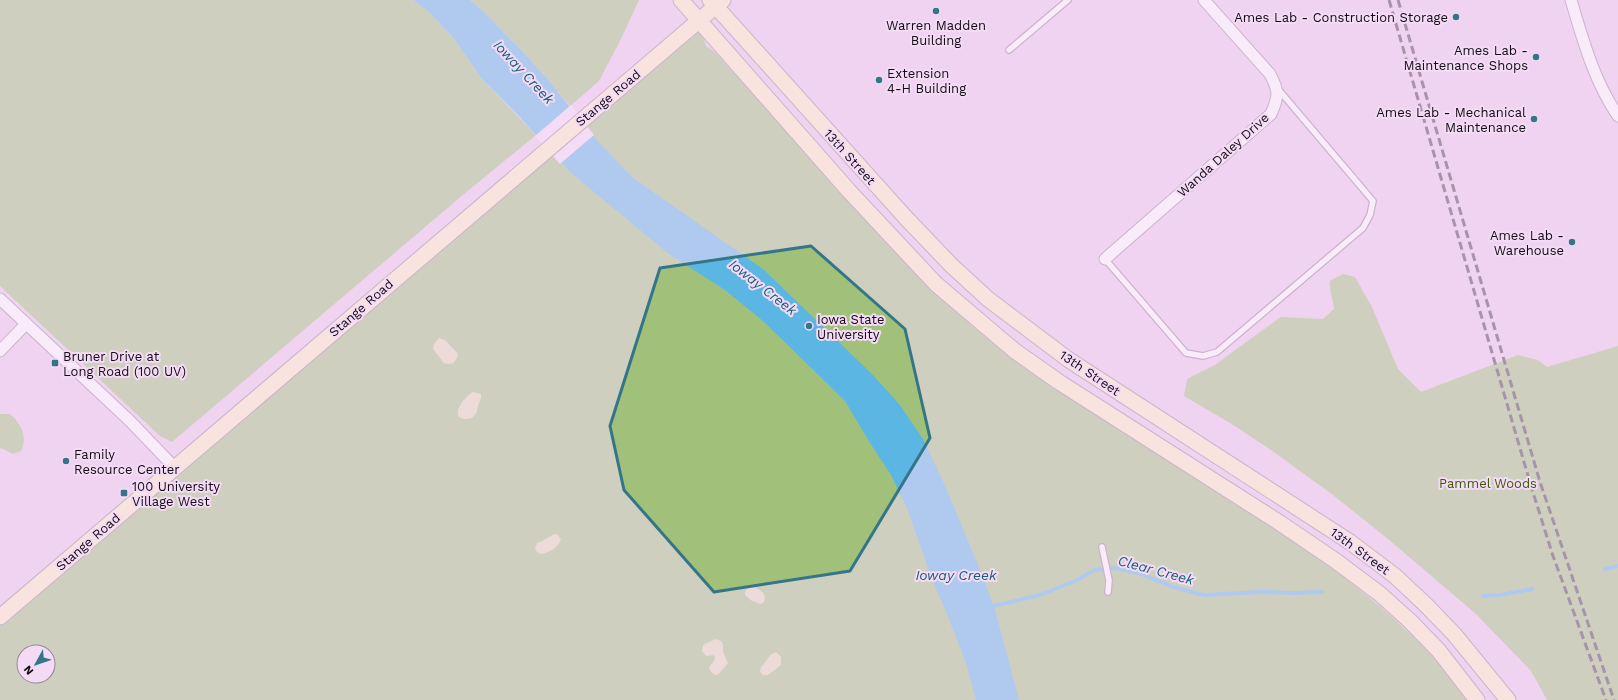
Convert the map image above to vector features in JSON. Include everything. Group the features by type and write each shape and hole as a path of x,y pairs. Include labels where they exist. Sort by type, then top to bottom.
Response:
{"main road":[{"name":"13th Street","path":"681,0 894,241 936,284 975,319 1015,351 1059,382 1280,523 1336,561 1380,594 1410,621 1439,651 1477,700"},
{"name":"13th Street","path":"716,2 906,218 952,266 988,299 1069,360 1350,542 1395,576 1426,604 1454,634 1508,700"},
{"name":"Stange Road","path":"0,617 699,20 716,2"}],"street":[{"path":"1204,0 1270,74 1277,88"},
{"path":"1571,0 1593,70 1601,88 1618,116"},
{"name":"Wanda Daley Drive","path":"1105,258 1271,114 1277,101 1277,88"},
{"path":"0,299 130,421 175,468"},
{"path":"0,351 26,324"}],"lane":[{"path":"1009,50 1068,0"},
{"path":"1105,258 1186,353 1203,356 1217,352 1363,228 1370,215 1373,201 1277,88"},
{"path":"1102,547 1109,580 1108,592"}],"highlighted area":[{"path":"811,246 905,329 930,438 850,571 714,592 624,490 610,426 660,268"}],"shaded area":[{"name":"Iowa State University","path":"0,0 1618,0 1618,700 0,700"}],"green space":[{"path":"0,0 413,0 428,11 455,40 481,78 536,135 464,194 172,442 160,436 0,286"},
{"path":"470,0 639,0 599,81 570,106 522,51"},
{"path":"699,20 706,46 714,51 891,247 956,312 1004,352 1035,374 1291,539 1356,586 1416,639 1443,668 1469,700 0,700 0,617"},
{"name":"Pammel Woods","path":"1343,274 1355,277 1372,307 1398,369 1421,392 1518,355 1538,360 1547,367 1618,346 1618,700 1547,700 1531,671 1476,614 1388,539 1333,495 1271,450 1230,423 1184,396 1187,379 1215,365 1281,317 1323,319 1334,309 1330,281"},
{"path":"0,414 10,414 20,426 24,440 21,451 17,453 12,453 0,448"}],"sand":[{"path":"439,338 445,340 458,354 454,363 444,363 433,349 434,344"},
{"path":"473,392 481,394 477,412 472,418 460,418 458,415 458,410 460,405"},
{"path":"557,534 561,539 556,547 541,554 537,552 535,548 537,543"},
{"path":"754,587 761,591 765,597 764,602 761,604 752,601 745,595 747,589"},
{"path":"715,639 721,641 723,645 723,652 728,663 718,675 713,674 709,667 714,661 715,657 713,655 706,656 702,651 703,645"},
{"path":"776,652 781,657 781,665 768,675 763,675 760,672 761,667 771,654"}],"water":[{"name":"Ioway Creek","path":"413,0 470,0 520,49 550,82 593,136 632,177 763,269 871,373 900,405 923,439 946,488 983,577 994,606 1019,700 976,700 966,663 933,582 908,511 891,475 845,401 763,321 725,290 669,254 571,173 515,112 481,78 455,40 428,11"}],"pier":[{"path":"571,105 594,135 560,164 535,136"}],"waterway":[{"name":"Clear Creek","path":"1605,569 1618,566"},
{"name":"Clear Creek","path":"990,607 1040,595 1075,581 1095,570 1115,568 1139,573 1173,587 1204,595 1261,592 1322,592"},
{"name":"Clear Creek","path":"1483,596 1500,595 1532,589"}],"railway":[{"path":"1389,0 1531,486 1553,556 1606,700"},
{"path":"1398,0 1540,482 1614,700"}],"place":[{"name":"Warren Madden Building","path":"936,11"},
{"name":"Ames Lab - Construction Storage","path":"1456,17"},
{"name":"Ames Lab - Maintenance Shops","path":"1536,57"},
{"name":"Extension 4-H Building","path":"879,80"},
{"name":"Ames Lab - Mechanical Maintenance","path":"1534,119"},
{"name":"Ames Lab - Warehouse","path":"1572,242"},
{"name":"Iowa State University","path":"809,326"},
{"name":"Bruner Drive at Long Road (100 UV)","path":"55,363"},
{"name":"Family Resource Center","path":"66,461"},
{"name":"100 University Village West","path":"124,493"}]}
